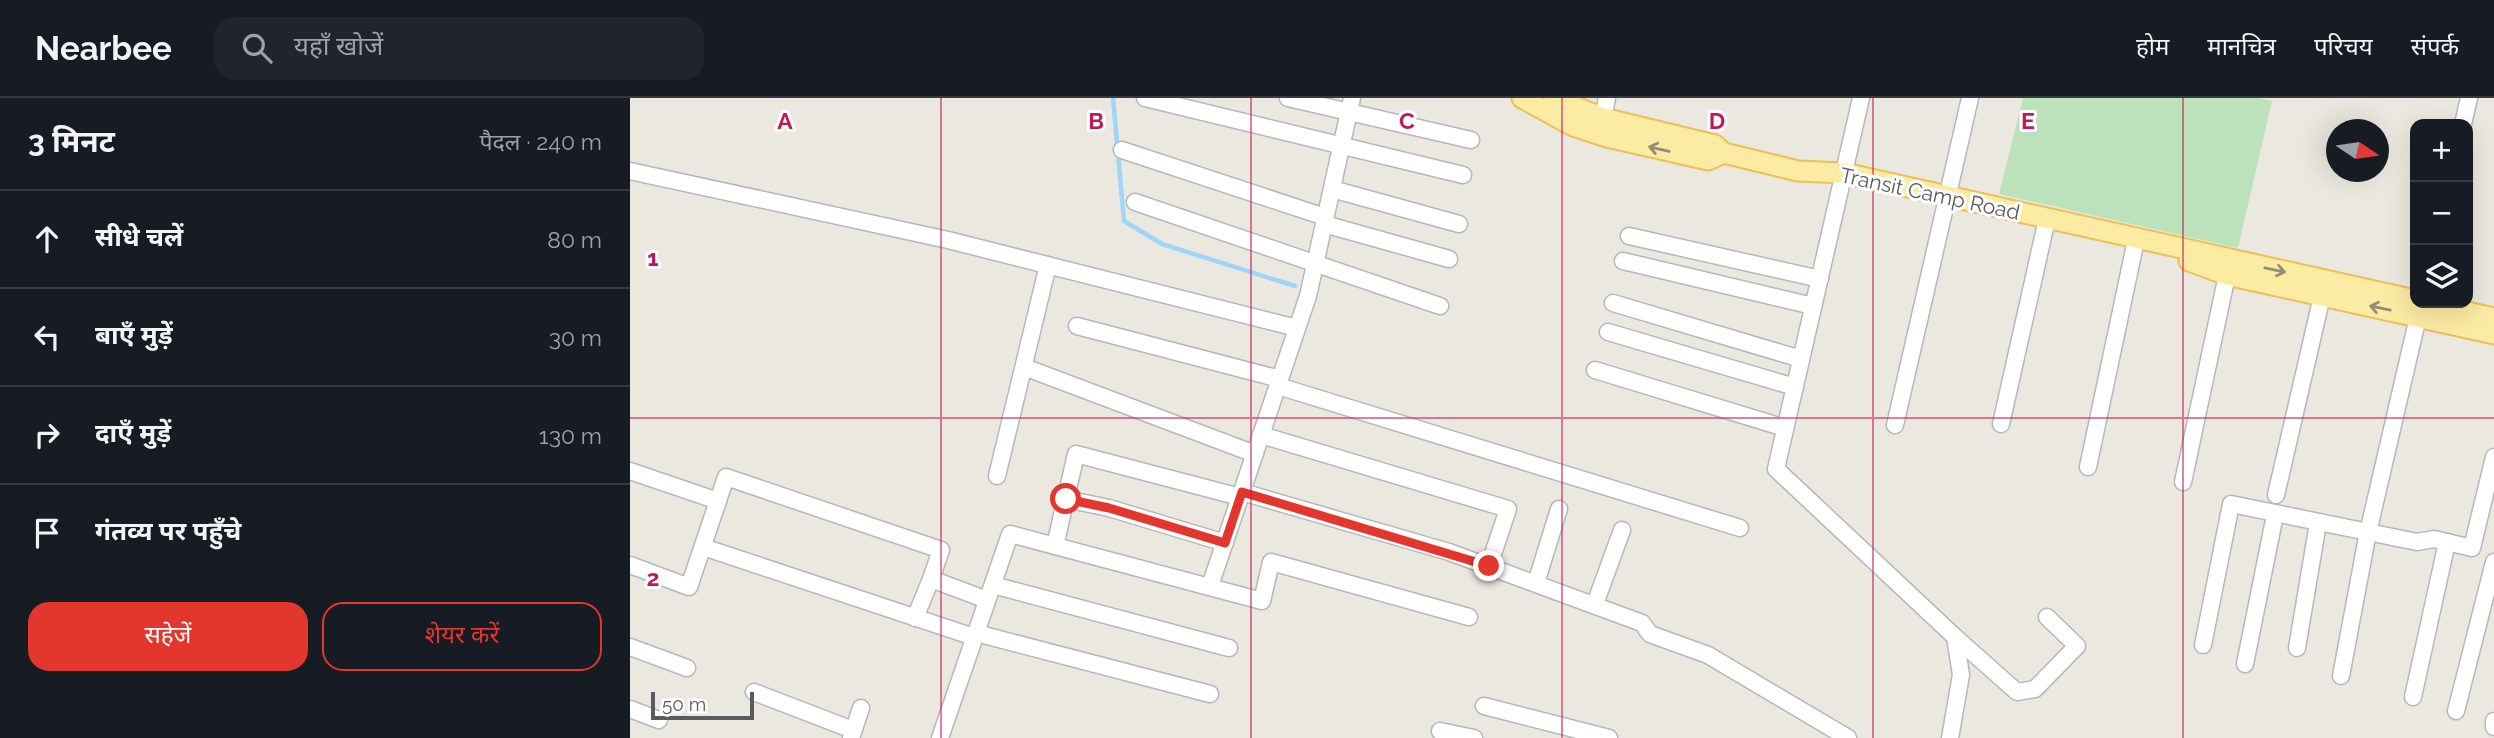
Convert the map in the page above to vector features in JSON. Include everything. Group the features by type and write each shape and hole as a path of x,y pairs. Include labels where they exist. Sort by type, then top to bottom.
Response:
{"main road":[{"name":"Transit Camp Road","path":"1522,98 1594,120 1715,145 1724,153 1798,172 1844,173 2136,240 2228,268 2410,304"},
{"name":"Transit Camp Road","path":"1556,99 1594,120"},
{"name":"Transit Camp Road","path":"2425,308 2494,334"},
{"name":"Transit Camp Road","path":"2433,308 2494,317"}],"street":[{"path":"1145,98 1463,175"},
{"path":"1288,98 1350,104 1471,139"},
{"path":"1594,120 1607,98"},
{"path":"1861,98 1776,468 2017,692 2035,689 2077,646 2047,617"},
{"path":"1895,425 1970,98"},
{"path":"2464,119 2469,98"},
{"path":"1210,586 1297,328 1315,264 1350,104"},
{"path":"1122,150 1325,220 1449,259"},
{"path":"630,171 948,240 1297,328"},
{"path":"1332,189 1460,224"},
{"path":"1135,202 1440,306"},
{"path":"2001,424 2047,219"},
{"path":"1629,236 1820,279"},
{"path":"2088,467 2136,240"},
{"path":"1623,261 1813,306"},
{"path":"997,476 1048,265"},
{"path":"2183,482 2228,268"},
{"path":"2276,495 2323,288"},
{"path":"1614,303 1801,359"},
{"path":"2341,676 2369,528 2420,308"},
{"path":"1077,326 1279,382 1740,527"},
{"path":"1608,332 1795,387"},
{"path":"1024,367 1255,454"},
{"path":"1595,370 1785,428"},
{"path":"1261,435 1508,509 1489,566"},
{"path":"1055,546 1076,454 1241,494 1489,566 1595,604 1642,623 1650,634 1708,655 1848,738"},
{"path":"2456,711 2494,561 2474,556 2472,548 2494,457"},
{"path":"630,471 718,502"},
{"path":"630,565 689,587 726,477 941,550 915,618"},
{"path":"1066,499 1109,508 1225,543"},
{"path":"2203,645 2231,504 2318,523 2369,528 2417,542 2434,539 2472,548"},
{"path":"1536,583 1559,509"},
{"path":"2245,664 2275,515"},
{"path":"2297,648 2318,523"},
{"path":"1595,604 1622,530"},
{"path":"940,738 1010,534 1262,601 1271,562 1469,617"},
{"path":"2413,697 2447,542"},
{"path":"703,547 915,618 1210,694"},
{"path":"931,579 1229,648"},
{"path":"1950,738 1961,676 1955,637"},
{"path":"630,647 687,668"},
{"path":"754,692 852,734 861,708"},
{"path":"1484,706 1609,738"},
{"path":"630,709 659,720"},
{"path":"2494,720 2494,727"},
{"path":"1440,731 1474,738"}],"green space":[{"path":"2023,98 2257,98 2272,101 2238,248 1999,194"}],"waterway":[{"path":"1113,98 1124,221 1162,244 1295,286"}],"route":[{"path":"1066,499 1109,508 1225,543 1242,492 1489,566"}]}
